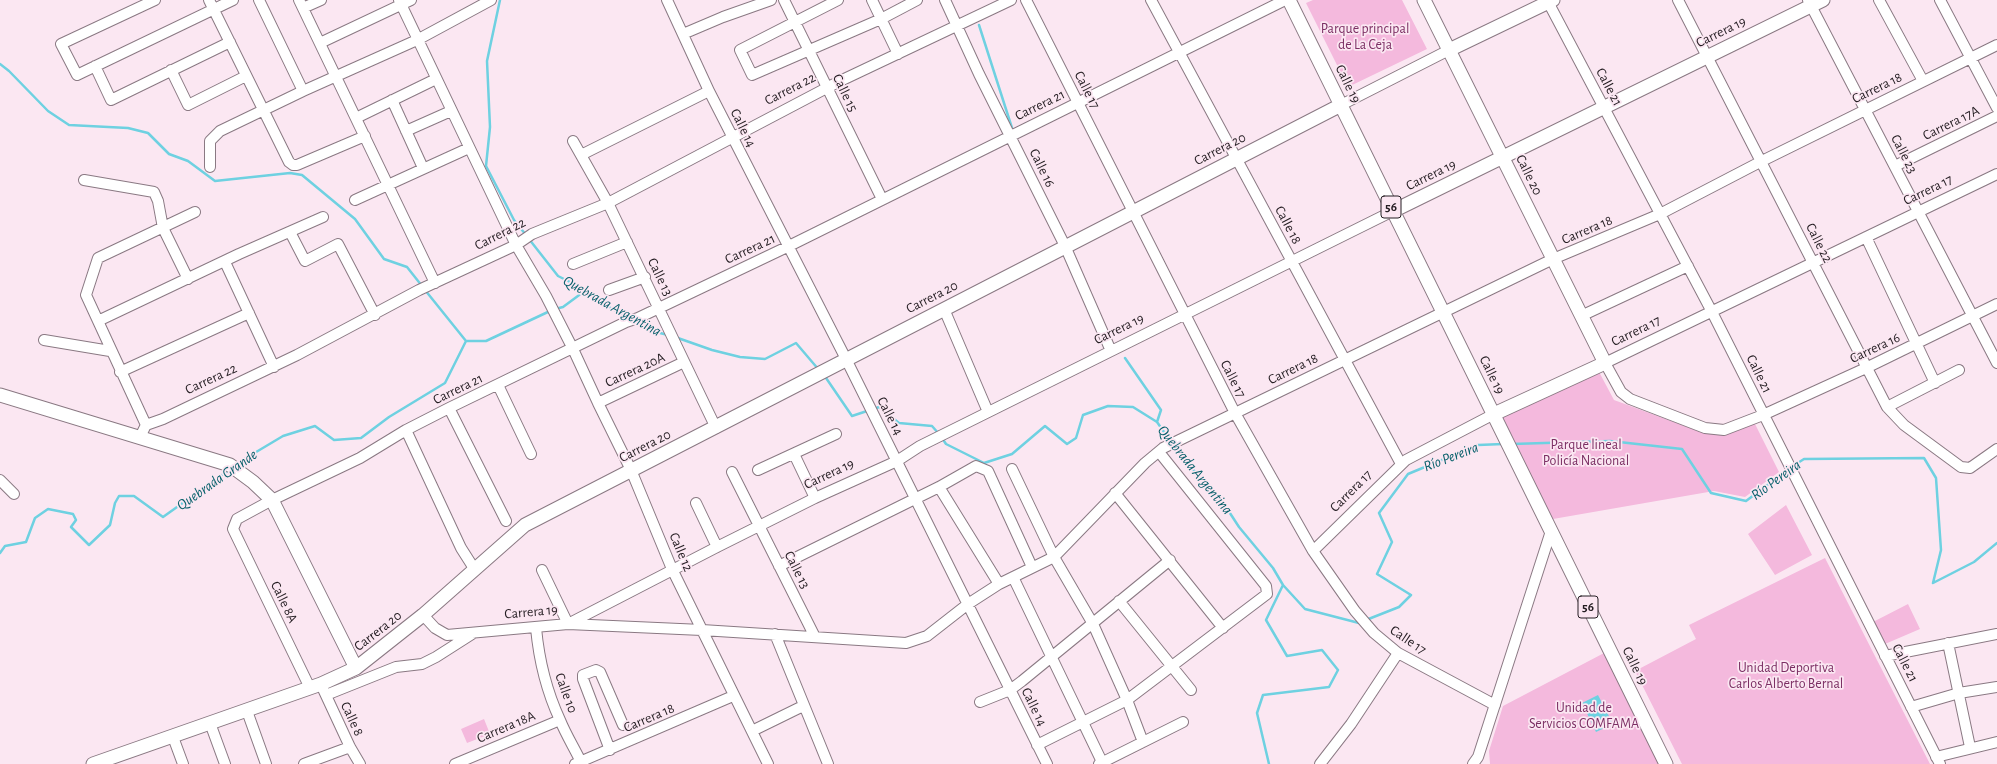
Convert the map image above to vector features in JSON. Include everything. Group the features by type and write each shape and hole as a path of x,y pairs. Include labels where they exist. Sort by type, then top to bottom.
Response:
{"main road":[{"name":"Calle 19","path":"1289,0 1666,764"},
{"name":"Calle 20","path":"1424,0 1605,363"},
{"name":"Carrera 20","path":"1449,50 1549,1"},
{"name":"Carrera 19","path":"1393,211 1708,56 1814,2"},
{"name":"Carrera 20","path":"94,764 246,710 319,689 356,668 423,615 525,525 1341,105"},
{"name":"Carrera 17","path":"1494,414 1605,363"},
{"path":"0,395 143,431 233,468 272,500 356,668"}],"street":[{"path":"155,0 61,44 76,75 212,4 233,0"},
{"path":"259,0 303,90"},
{"path":"321,0 301,4 388,184 432,284"},
{"path":"320,43 400,2 411,0"},
{"path":"210,167 209,146 211,138 220,131 303,90 417,40 491,0"},
{"name":"Calle 14","path":"667,0 683,34 705,92 731,137 874,414 1047,764"},
{"path":"683,34 723,17 771,0"},
{"name":"Calle 15","path":"784,0 882,199"},
{"path":"838,0 740,50 752,75 881,19 917,0"},
{"path":"872,0 898,54"},
{"name":"Calle 16","path":"945,0 1065,246 1111,351"},
{"name":"Carrera 22","path":"143,431 163,419 274,367 375,315 419,290 516,245 529,236 608,203 731,137 827,88 1011,0"},
{"name":"Calle 17","path":"1026,0 1235,413 1313,551 1355,611 1374,633 1398,653 1495,705"},
{"name":"Calle 18","path":"1151,0 1401,464"},
{"name":"Carrera 21","path":"233,528 237,519 272,500 360,458 406,430 449,408 574,349 626,322 638,318 787,247 1010,135 1285,0"},
{"name":"Calle 22","path":"1678,0 1887,407 1904,426 1961,467 1970,468 1997,449"},
{"path":"1879,0 1923,82"},
{"path":"1940,0 1997,108"},
{"name":"Calle 21","path":"1549,1 1712,312 1781,452 1938,760"},
{"name":"Calle 12","path":"400,2 516,245 546,296 574,349 598,403 631,470 672,569 733,696 768,764"},
{"name":"Calle 23","path":"1814,2 1865,110 1997,363"},
{"path":"212,4 246,76 289,162 293,166 364,136"},
{"path":"94,66 111,100 230,42"},
{"name":"Carrera 18","path":"1054,557 1115,493 1161,450 1553,259 1660,214 1762,161 1997,45"},
{"name":"Carrera 20","path":"1341,105 1449,50"},
{"path":"171,70 188,105 246,76"},
{"path":"356,118 436,79"},
{"path":"581,155 705,92"},
{"path":"392,100 423,168"},
{"path":"406,131 451,111"},
{"name":"Carrera 17A","path":"1895,166 1997,116"},
{"name":"Calle 13","path":"573,141 608,203 660,307 684,362 716,428"},
{"path":"355,200 469,148"},
{"name":"Carrera 17","path":"1605,363 1997,174"},
{"path":"84,180 154,192 158,201 163,228 188,280"},
{"name":"Carrera 19","path":"423,615 435,628 447,635 568,624 672,569 815,498 897,460 940,436 1393,211"},
{"path":"143,431 120,372 86,295 98,258 196,212"},
{"path":"98,320 324,217"},
{"path":"290,232 305,261 338,244 375,315"},
{"path":"1866,237 1935,382"},
{"path":"573,264 627,242"},
{"path":"225,262 274,367"},
{"path":"1582,316 1688,266"},
{"path":"609,290 645,277"},
{"name":"Carrera 16","path":"1605,363 1621,392 1630,399 1704,428 1724,430 1763,415 1866,368 1997,304"},
{"path":"944,308 988,412"},
{"path":"120,372 249,313"},
{"path":"44,340 110,352"},
{"name":"Carrera 20A","path":"598,403 684,362"},
{"path":"1887,407 1959,370"},
{"path":"498,385 531,454"},
{"path":"449,408 506,521"},
{"name":"Carrera 17","path":"1313,551 1406,460 1494,414"},
{"path":"406,430 461,548 475,570"},
{"path":"758,470 836,434"},
{"path":"1037,745 1127,700 1267,594 1267,589 1161,450"},
{"path":"794,454 815,498"},
{"path":"779,566 939,487 976,466 988,471 1032,567"},
{"path":"1012,469 1054,557 1093,624 1127,700 1143,742"},
{"name":"Calle 13","path":"732,472 814,637"},
{"path":"0,480 14,494"},
{"path":"939,487 999,584"},
{"path":"1115,493 1223,628"},
{"path":"696,503 717,547"},
{"name":"Calle 8A","path":"233,528 319,689"},
{"path":"1476,762 1551,531"},
{"path":"542,570 568,624 775,634 906,643 927,636 968,604 999,584 1054,557"},
{"path":"980,702 1010,690 1052,658 1170,560"},
{"path":"1014,577 1084,722 1101,763 1184,722"},
{"path":"1119,601 1191,690"},
{"name":"Calle 10","path":"536,628 539,655 545,680 560,720 579,763"},
{"path":"319,689 396,667 422,664 436,657 473,633"},
{"path":"775,634 803,706 828,764"},
{"path":"1885,656 1997,634"},
{"path":"1948,643 1970,747"},
{"path":"1320,764 1351,724 1398,653"},
{"path":"610,750 583,679 583,675 596,670 600,672 623,725"},
{"path":"1911,707 1959,693 1997,687"},
{"name":"Calle 8","path":"319,689 360,764"},
{"name":"Carrera 18","path":"579,763 733,696"},
{"path":"752,731 803,706"},
{"path":"246,710 266,764"},
{"name":"Carrera 18A","path":"461,763 560,720"},
{"path":"210,723 225,764"},
{"path":"173,737 183,764"},
{"path":"1938,760 1970,747 1997,742"},
{"path":"306,764 350,747"}],"green space":[{"name":"Parque principal de La Ceja","path":"1313,0 1402,0 1427,49 1348,87 1306,3"},
{"name":"Parque lineal Policía Nacional","path":"1598,370 1614,400 1698,431 1725,433 1754,422 1779,472 1745,497 1714,491 1553,519 1499,415"},
{"path":"1786,505 1812,555 1775,575 1748,534"},
{"name":"Unidad Deportiva Carlos Alberto Bernal","path":"1825,558 1930,764 1682,764 1635,671 1696,639 1689,625"},
{"path":"1908,604 1920,629 1885,644 1873,622"},
{"name":"Unidad de Servicios COMFAMA","path":"1606,652 1660,764 1490,764 1489,751 1503,706"},
{"path":"484,719 490,734 467,743 461,729"}],"water":[{"path":"1598,695 1613,724 1596,732 1582,703"}],"waterway":[{"name":"Quebrada Argentina","path":"500,0 487,61 490,127 486,166 514,220 526,235"},
{"path":"979,25 1012,128"},
{"path":"0,64 9,71 48,111 69,125 128,128 148,133 169,154 188,161 215,181 290,173 302,175 355,219 384,259 407,267 422,286"},
{"name":"Quebrada Argentina","path":"529,239 558,276 586,290 609,307 628,318"},
{"path":"425,290 466,341"},
{"path":"555,309 563,307 586,290"},
{"path":"466,341 486,341 550,311"},
{"name":"Quebrada Argentina","path":"636,322 652,331 668,335"},
{"name":"Quebrada Argentina","path":"675,337 712,350 740,357 765,359 796,343 819,370"},
{"name":"Quebrada Grande","path":"236,464 283,436 315,426 334,440 361,438 389,417 445,383 466,341"},
{"path":"1125,358 1161,410 1157,422"},
{"name":"Quebrada Argentina","path":"824,375 852,416 870,410"},
{"name":"Quebrada Argentina","path":"942,438 946,444 984,463 1012,454 1045,426 1067,444 1076,438 1083,415 1108,406 1133,407 1157,422 1171,442"},
{"name":"Quebrada Argentina","path":"874,409 879,407 899,423 932,426 939,434"},
{"name":"Río Pereira","path":"1512,444 1610,441 1682,449 1711,493 1746,501 1789,469"},
{"name":"Río Pereira","path":"1366,620 1399,607 1411,595 1377,574 1392,542 1379,513 1408,474 1478,445 1503,444"},
{"name":"Quebrada Argentina","path":"1174,446 1226,507 1239,527 1273,568 1283,585"},
{"name":"Río Pereira","path":"1793,466 1804,459 1924,458 1936,478 1941,550 1933,583 1974,562 1997,543"},
{"name":"Quebrada Grande","path":"0,553 5,546 26,542 35,518 48,509 73,514 76,520 71,527 89,545 110,525 115,503 119,496 134,496 163,517 229,470"},
{"name":"Río Pereira","path":"1269,764 1257,713 1263,695 1329,687 1338,670 1322,650 1287,656 1266,620 1283,585 1305,609 1359,623 1362,622"}]}
